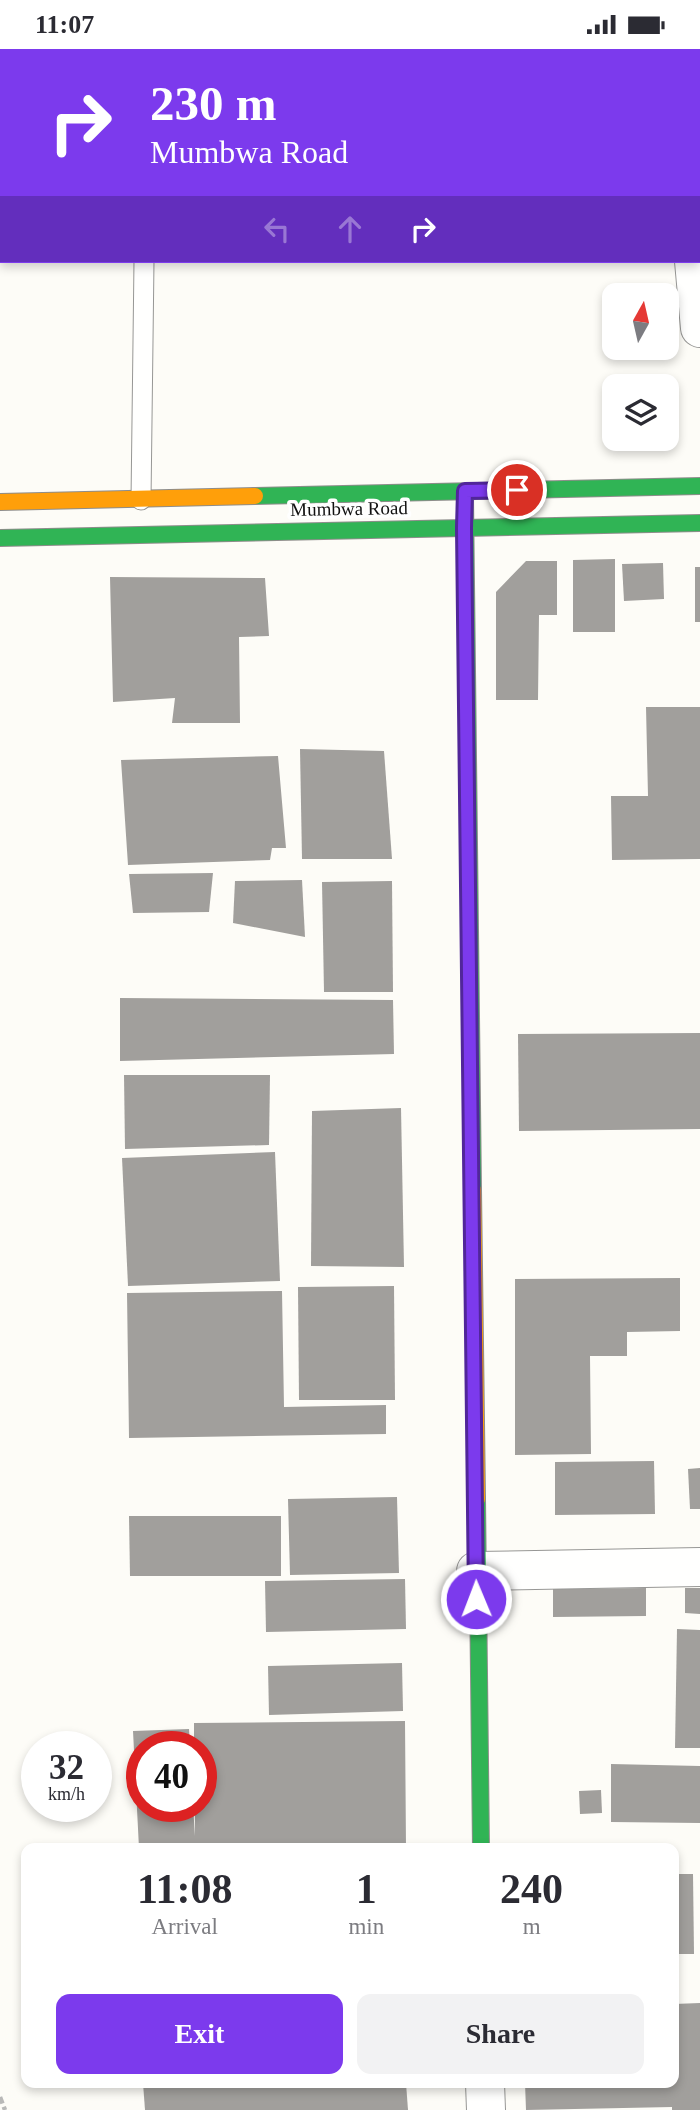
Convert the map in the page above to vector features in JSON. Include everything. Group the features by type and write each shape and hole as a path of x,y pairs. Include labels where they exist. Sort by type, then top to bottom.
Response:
{"main road":[{"name":"Mumbwa Road","path":"0,502 700,486"},
{"path":"465,491 475,1571 481,1843"},
{"name":"Mumbwa Road","path":"0,538 700,523"}],"street":[{"path":"694,263 700,328"},
{"path":"475,1571 700,1567"},
{"path":"485,2088 486,2110"}],"lane":[{"path":"141,500 144,263"}],"path":[{"path":"0,2097 5,2110"}],"building":[{"path":"615,559 615,632 573,632 573,560"},
{"path":"526,561 557,561 557,615 539,615 538,700 496,700 496,592"},
{"path":"663,563 664,599 624,601 622,564"},
{"path":"695,567 700,567 700,622 695,622"},
{"path":"110,577 265,578 269,636 239,637 240,723 172,723 175,698 113,702"},
{"path":"646,707 700,707 700,859 612,860 611,796 648,796"},
{"path":"300,749 384,751 392,859 302,859"},
{"path":"278,756 286,848 272,848 270,860 128,865 121,760"},
{"path":"213,873 209,912 133,913 129,874"},
{"path":"302,880 305,937 233,923 235,881"},
{"path":"392,881 393,992 324,992 322,882"},
{"path":"120,998 393,1000 394,1054 120,1061"},
{"path":"700,1033 700,1129 519,1131 518,1034"},
{"path":"124,1075 270,1075 269,1145 125,1149"},
{"path":"401,1108 404,1267 311,1266 312,1111"},
{"path":"275,1152 280,1281 128,1286 122,1158"},
{"path":"680,1278 680,1331 627,1332 627,1356 590,1356 591,1454 515,1455 515,1279"},
{"path":"394,1286 395,1400 299,1400 298,1287"},
{"path":"282,1291 284,1407 386,1405 386,1434 129,1438 127,1293"},
{"path":"654,1461 655,1514 555,1515 555,1462"},
{"path":"700,1468 700,1509 690,1509 688,1469"},
{"path":"397,1497 399,1573 290,1575 288,1499"},
{"path":"129,1516 281,1516 281,1576 130,1576"},
{"path":"405,1579 406,1629 266,1632 265,1581"},
{"path":"646,1588 646,1616 553,1617 553,1589"},
{"path":"685,1588 700,1588 700,1614 685,1613"},
{"path":"677,1629 700,1630 700,1748 675,1748"},
{"path":"402,1663 403,1711 269,1715 268,1666"},
{"path":"405,1721 406,1843 139,1843 138,1822 194,1822 195,1836 195,1822 217,1822 217,1731 194,1731 194,1723"},
{"path":"189,1729 189,1731 133,1731"},
{"path":"611,1764 700,1766 700,1823 611,1822"},
{"path":"601,1790 602,1813 580,1814 579,1791"},
{"path":"679,1874 693,1874 694,1954 679,1954"},
{"path":"700,2003 700,2110 672,2110 672,2107 526,2110 525,2088 679,2088 679,2004"},
{"path":"143,2088 406,2088 408,2110 145,2110"}],"traffic: fast":[{"path":"255,496 700,486"},
{"path":"465,497 473,1190"},
{"path":"0,538 700,523"},
{"path":"477,1499 481,1843"}],"traffic: slow":[{"path":"0,502 255,496"},
{"path":"473,1190 477,1499"}],"route":[{"path":"476,1599 465,491 517,490"}]}
